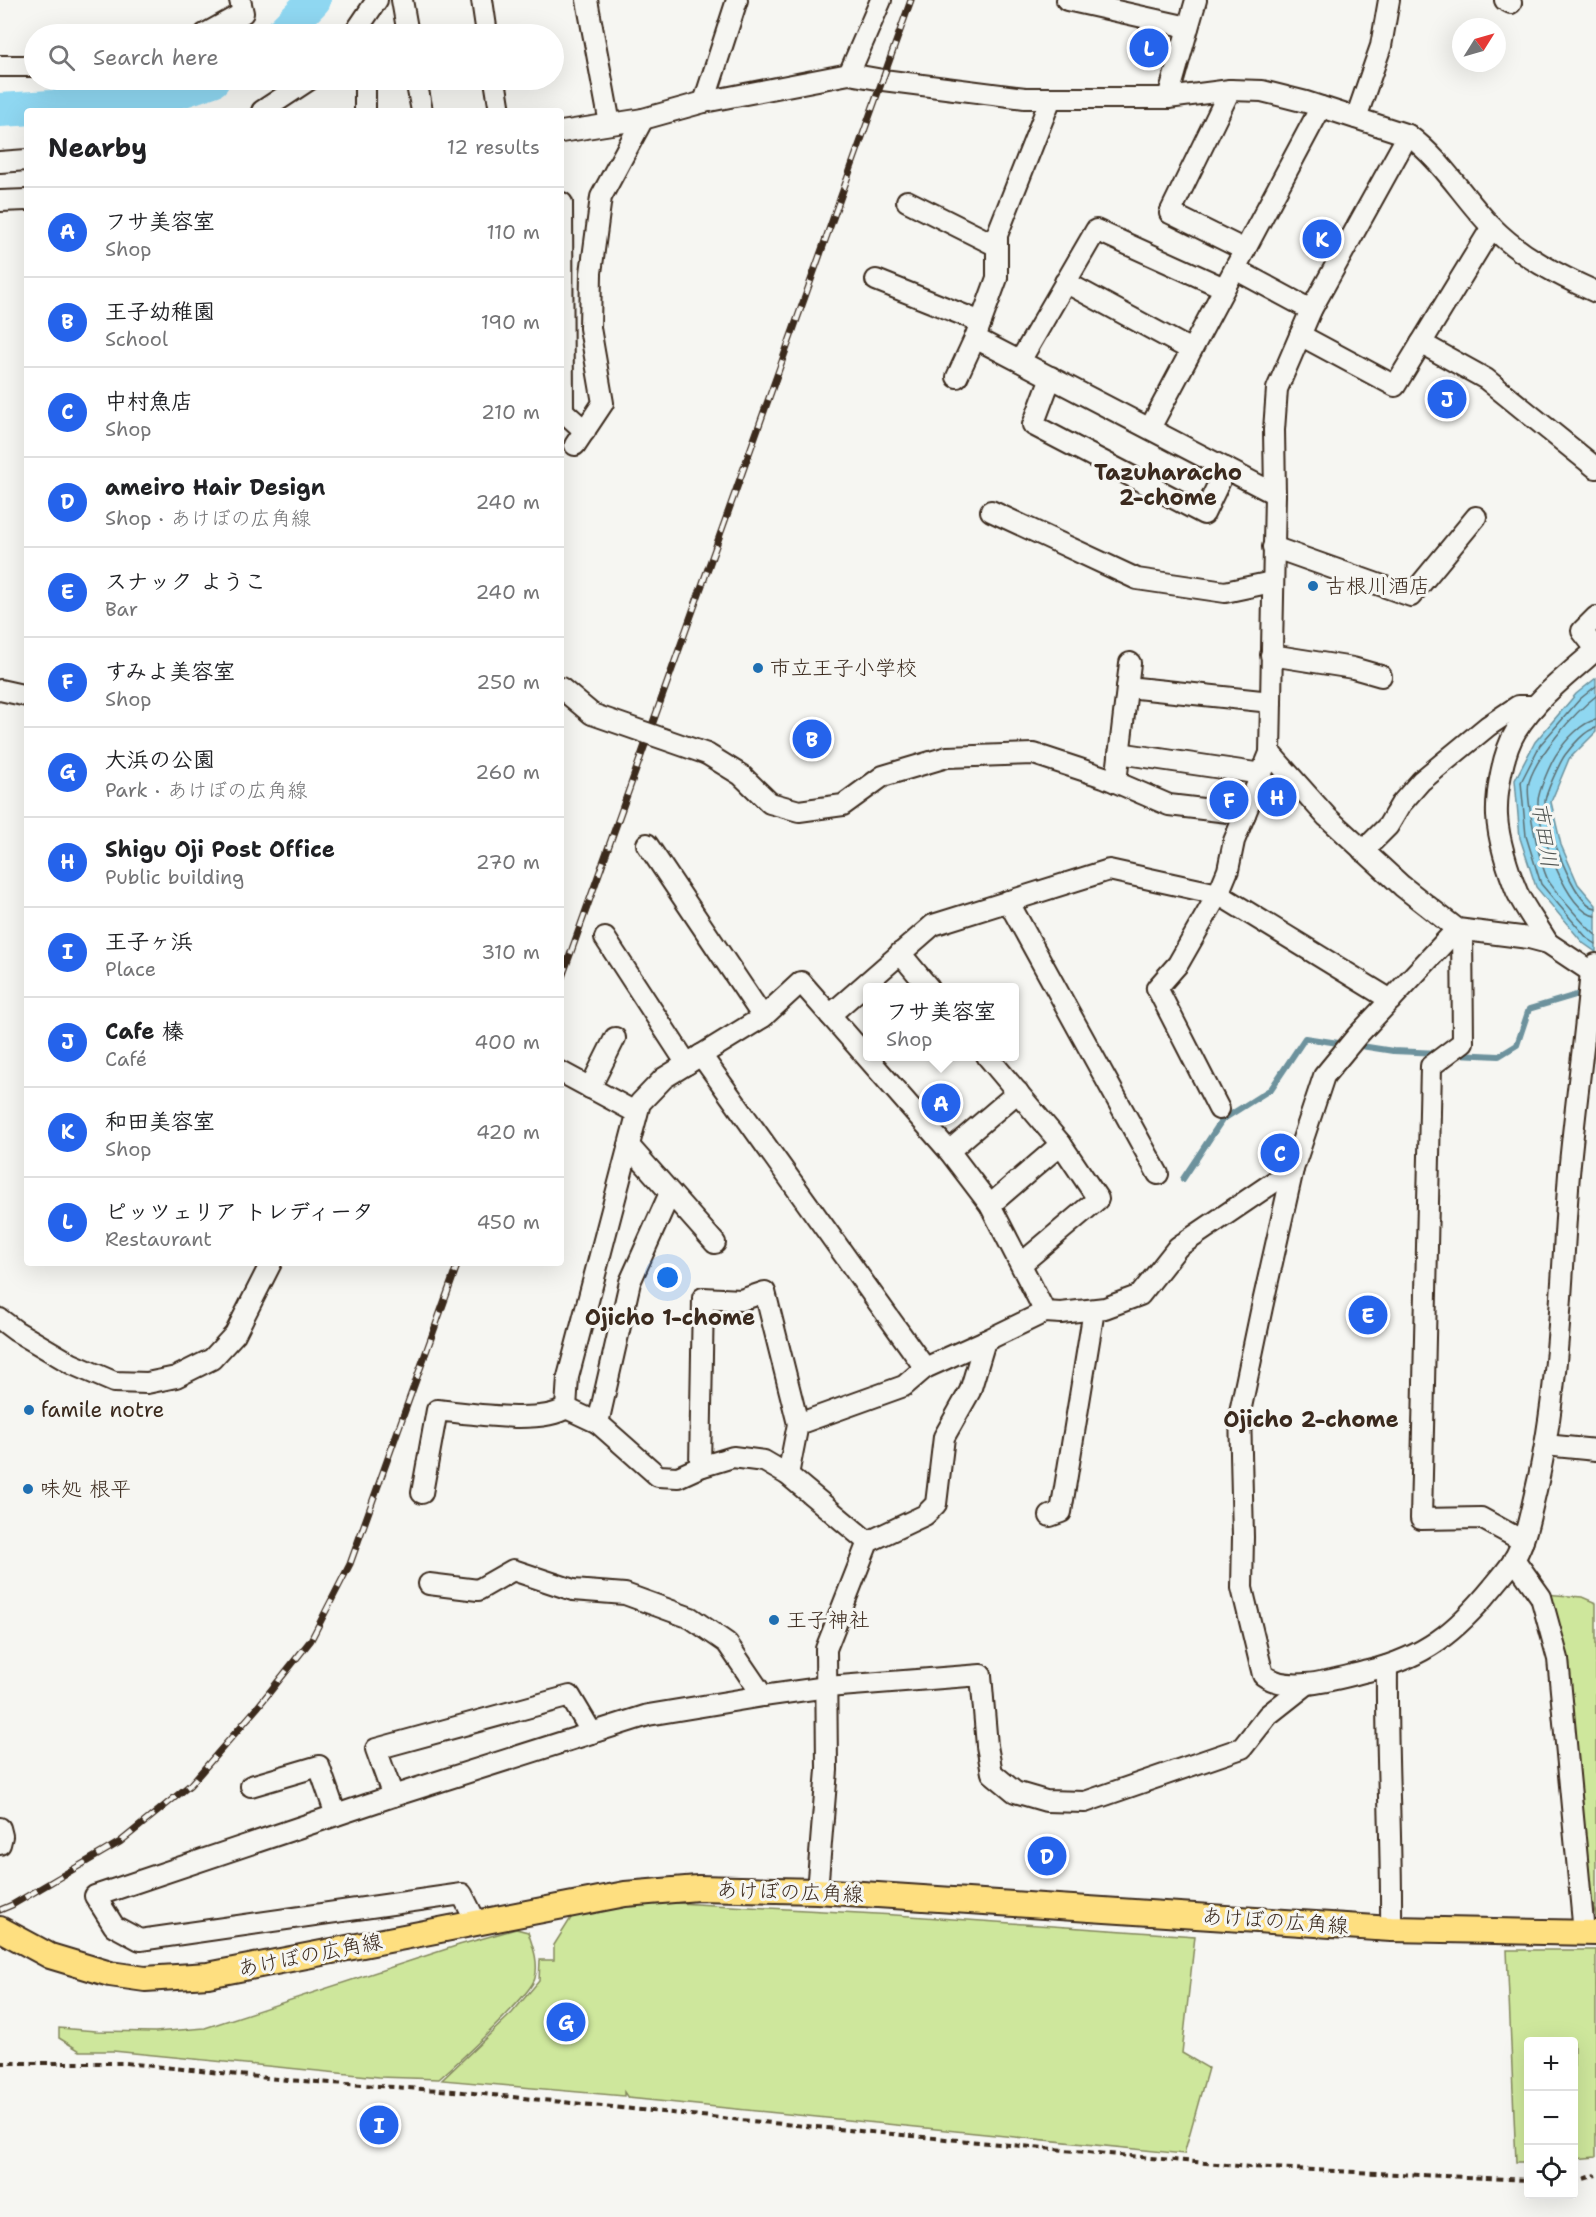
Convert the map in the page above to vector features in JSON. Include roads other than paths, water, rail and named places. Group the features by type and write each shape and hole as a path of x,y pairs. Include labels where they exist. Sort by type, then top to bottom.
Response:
{"main road":[{"name":"あけぼの広角線","path":"0,1929 50,1956 110,1974 145,1979 208,1975 625,1894 698,1888 817,1891 1391,1929 1590,1933"}],"street":[{"path":"363,24 377,0"},
{"path":"402,0 406,24"},
{"path":"482,0 486,24"},
{"path":"587,0 610,124"},
{"path":"704,102 738,0"},
{"path":"849,74 881,0"},
{"path":"1067,0 1188,27"},
{"path":"1168,98 1196,0"},
{"path":"1356,118 1381,46 1389,0"},
{"path":"219,24 246,4"},
{"path":"0,66 24,66"},
{"path":"564,132 643,119 704,102 849,74 1025,98 1168,98 1230,90 1262,91 1408,135 1421,145 1447,173 1492,227 1530,258 1596,292"},
{"path":"267,108 294,90"},
{"path":"365,90 365,108"},
{"path":"418,90 421,108"},
{"path":"497,90 500,108"},
{"path":"1230,90 1170,213 1245,250"},
{"path":"957,377 978,330 996,278 997,235 1051,98"},
{"path":"1150,428 1321,107"},
{"path":"564,413 580,438 603,403 590,327 591,273 601,197 643,119"},
{"path":"1219,1109 1157,988 1178,964 1218,894 1228,870 1234,842 1270,753 1274,430 1277,389 1311,310 1408,135"},
{"path":"0,162 24,160"},
{"path":"0,201 24,200"},
{"path":"907,201 997,246"},
{"path":"1300,335 1395,387 1492,227"},
{"path":"1020,361 1096,230 1224,288"},
{"path":"1235,269 1311,310"},
{"path":"876,279 978,330 1020,361 1275,494"},
{"path":"1065,282 1191,350"},
{"path":"1421,343 1486,379 1596,468"},
{"path":"1051,377 1033,425 1204,514 1226,468"},
{"path":"991,511 1137,579 1225,592 1272,582"},
{"path":"1273,547 1411,596 1476,517"},
{"path":"1548,942 1517,892 1504,854 1497,816 1501,771 1515,733 1535,706 1543,696 1596,649 1582,631 1596,617"},
{"path":"1271,655 1353,668 1381,676"},
{"path":"1116,782 1130,663"},
{"path":"1127,687 1271,702"},
{"path":"564,688 592,714 707,754 741,776 770,803 800,811 843,805 883,776 947,758 1034,754 1055,759 1116,782 1169,805 1245,814"},
{"path":"0,690 24,695"},
{"path":"1363,850 1388,826 1401,804 1421,781 1488,726 1518,706 1535,706"},
{"path":"1119,753 1262,774"},
{"path":"1270,753 1327,817 1402,886 1459,930 1548,942 1594,970 1570,1170 1554,1378 1545,1445 1528,1531 1514,1559 1475,1609 1447,1636 1418,1655 1387,1666 1306,1685 1271,1681 1263,1675 1242,1588 1244,1537 1240,1412 1293,1169 1324,1076 1333,1063 1459,930"},
{"path":"647,844 763,1017"},
{"path":"866,983 933,925 1109,870 1218,894 1391,1000"},
{"path":"1008,901 1158,1174"},
{"path":"1459,930 1463,1042 1431,1066 1421,1519 1481,1518 1523,1541"},
{"path":"605,938 925,1368"},
{"path":"900,953 926,983"},
{"path":"566,1408 568,1377 640,1103 664,1078 763,1017 801,982 863,1053"},
{"path":"830,1015 863,986"},
{"path":"590,1088 615,1038"},
{"path":"870,1061 949,1151 990,1205 1046,1311"},
{"path":"991,1061 1061,1144 1098,1199 1021,1264"},
{"path":"564,1074 638,1113"},
{"path":"949,1151 1017,1092"},
{"path":"990,1205 1061,1144"},
{"path":"628,1146 715,1243"},
{"path":"798,1424 904,1386 925,1368 1046,1311 1061,1313 1094,1310 1140,1294 1178,1246 1293,1169"},
{"path":"598,1423 630,1282 670,1193"},
{"path":"0,1319 72,1364 114,1382 147,1383 176,1377 212,1359 235,1334 269,1266"},
{"path":"700,1467 703,1298 741,1300 765,1292 798,1424 788,1475"},
{"path":"1050,1516 1061,1512 1094,1310"},
{"path":"817,1891 827,1770 826,1649 868,1542 925,1515 936,1504 944,1437 970,1391 985,1341"},
{"path":"566,1408 598,1423 658,1476 678,1477 700,1467 734,1457 764,1461 788,1475 868,1542"},
{"path":"422,1493 437,1410 508,1417 557,1414 566,1408"},
{"path":"1545,1445 1596,1450"},
{"path":"1514,1559 1541,1597 1558,1659 1590,1933"},
{"path":"429,1584 478,1590 513,1570 573,1590 625,1594 691,1618 727,1643 763,1696"},
{"path":"1387,1666 1386,1748 1392,1854 1391,1929"},
{"path":"476,1922 462,1894 140,1940 114,1926 95,1896 393,1796 648,1715 827,1687 981,1675 987,1746 992,1773 1015,1792 1046,1801 1085,1802 1242,1748 1268,1714 1306,1685"},
{"path":"393,1796 376,1749 570,1696 592,1733"},
{"path":"251,1786 319,1766 336,1815"},
{"path":"0,1828 2,1836 0,1844"}],"water":[{"path":"1596,678 1596,732 1569,759 1551,802 1561,845 1578,884 1596,905 1596,952 1583,943 1536,887 1520,838 1515,780 1535,742 1576,694"}],"waterway":[{"name":"市田川","path":"291,24 314,0"},
{"name":"市田川","path":"34,108 137,102 184,90"},
{"name":"市田川","path":"0,110 24,109"},
{"path":"1457,1054 1499,1056 1517,1045 1529,1009 1586,992"},
{"path":"1183,1179 1222,1120 1271,1089 1305,1038 1345,1044"},
{"path":"1355,1045 1393,1051 1440,1053"}],"railway":[{"path":"564,972 911,0"},
{"path":"0,1910 120,1842 190,1785 257,1708 311,1640 350,1564 457,1266"}],"place":[{"name":"ピッツェリア トレディータ","path":"1149,48"},
{"name":"和田美容室","path":"1322,239"},
{"name":"Cafe 榛","path":"1447,399"},
{"name":"古根川酒店","path":"1313,586"},
{"name":"市立王子小学校","path":"758,668"},
{"name":"王子幼稚園","path":"812,739"},
{"name":"Shigu Oji Post Office","path":"1277,797"},
{"name":"すみよ美容室","path":"1229,800"},
{"name":"フサ美容室","path":"941,1103"},
{"name":"中村魚店","path":"1280,1153"},
{"name":"スナック ようこ","path":"1368,1315"},
{"name":"famile notre","path":"29,1410"},
{"name":"味処 根平","path":"28,1489"},
{"name":"王子神社","path":"774,1620"},
{"name":"ameiro Hair Design","path":"1047,1856"},
{"name":"大浜の公園","path":"566,2022"},
{"name":"王子ヶ浜","path":"379,2125"}],"district":[{"name":"Tazuharacho 2-chome","path":"1168,485"},
{"name":"Ojicho 1-chome","path":"670,1317"},
{"name":"Ojicho 2-chome","path":"1311,1419"}]}
